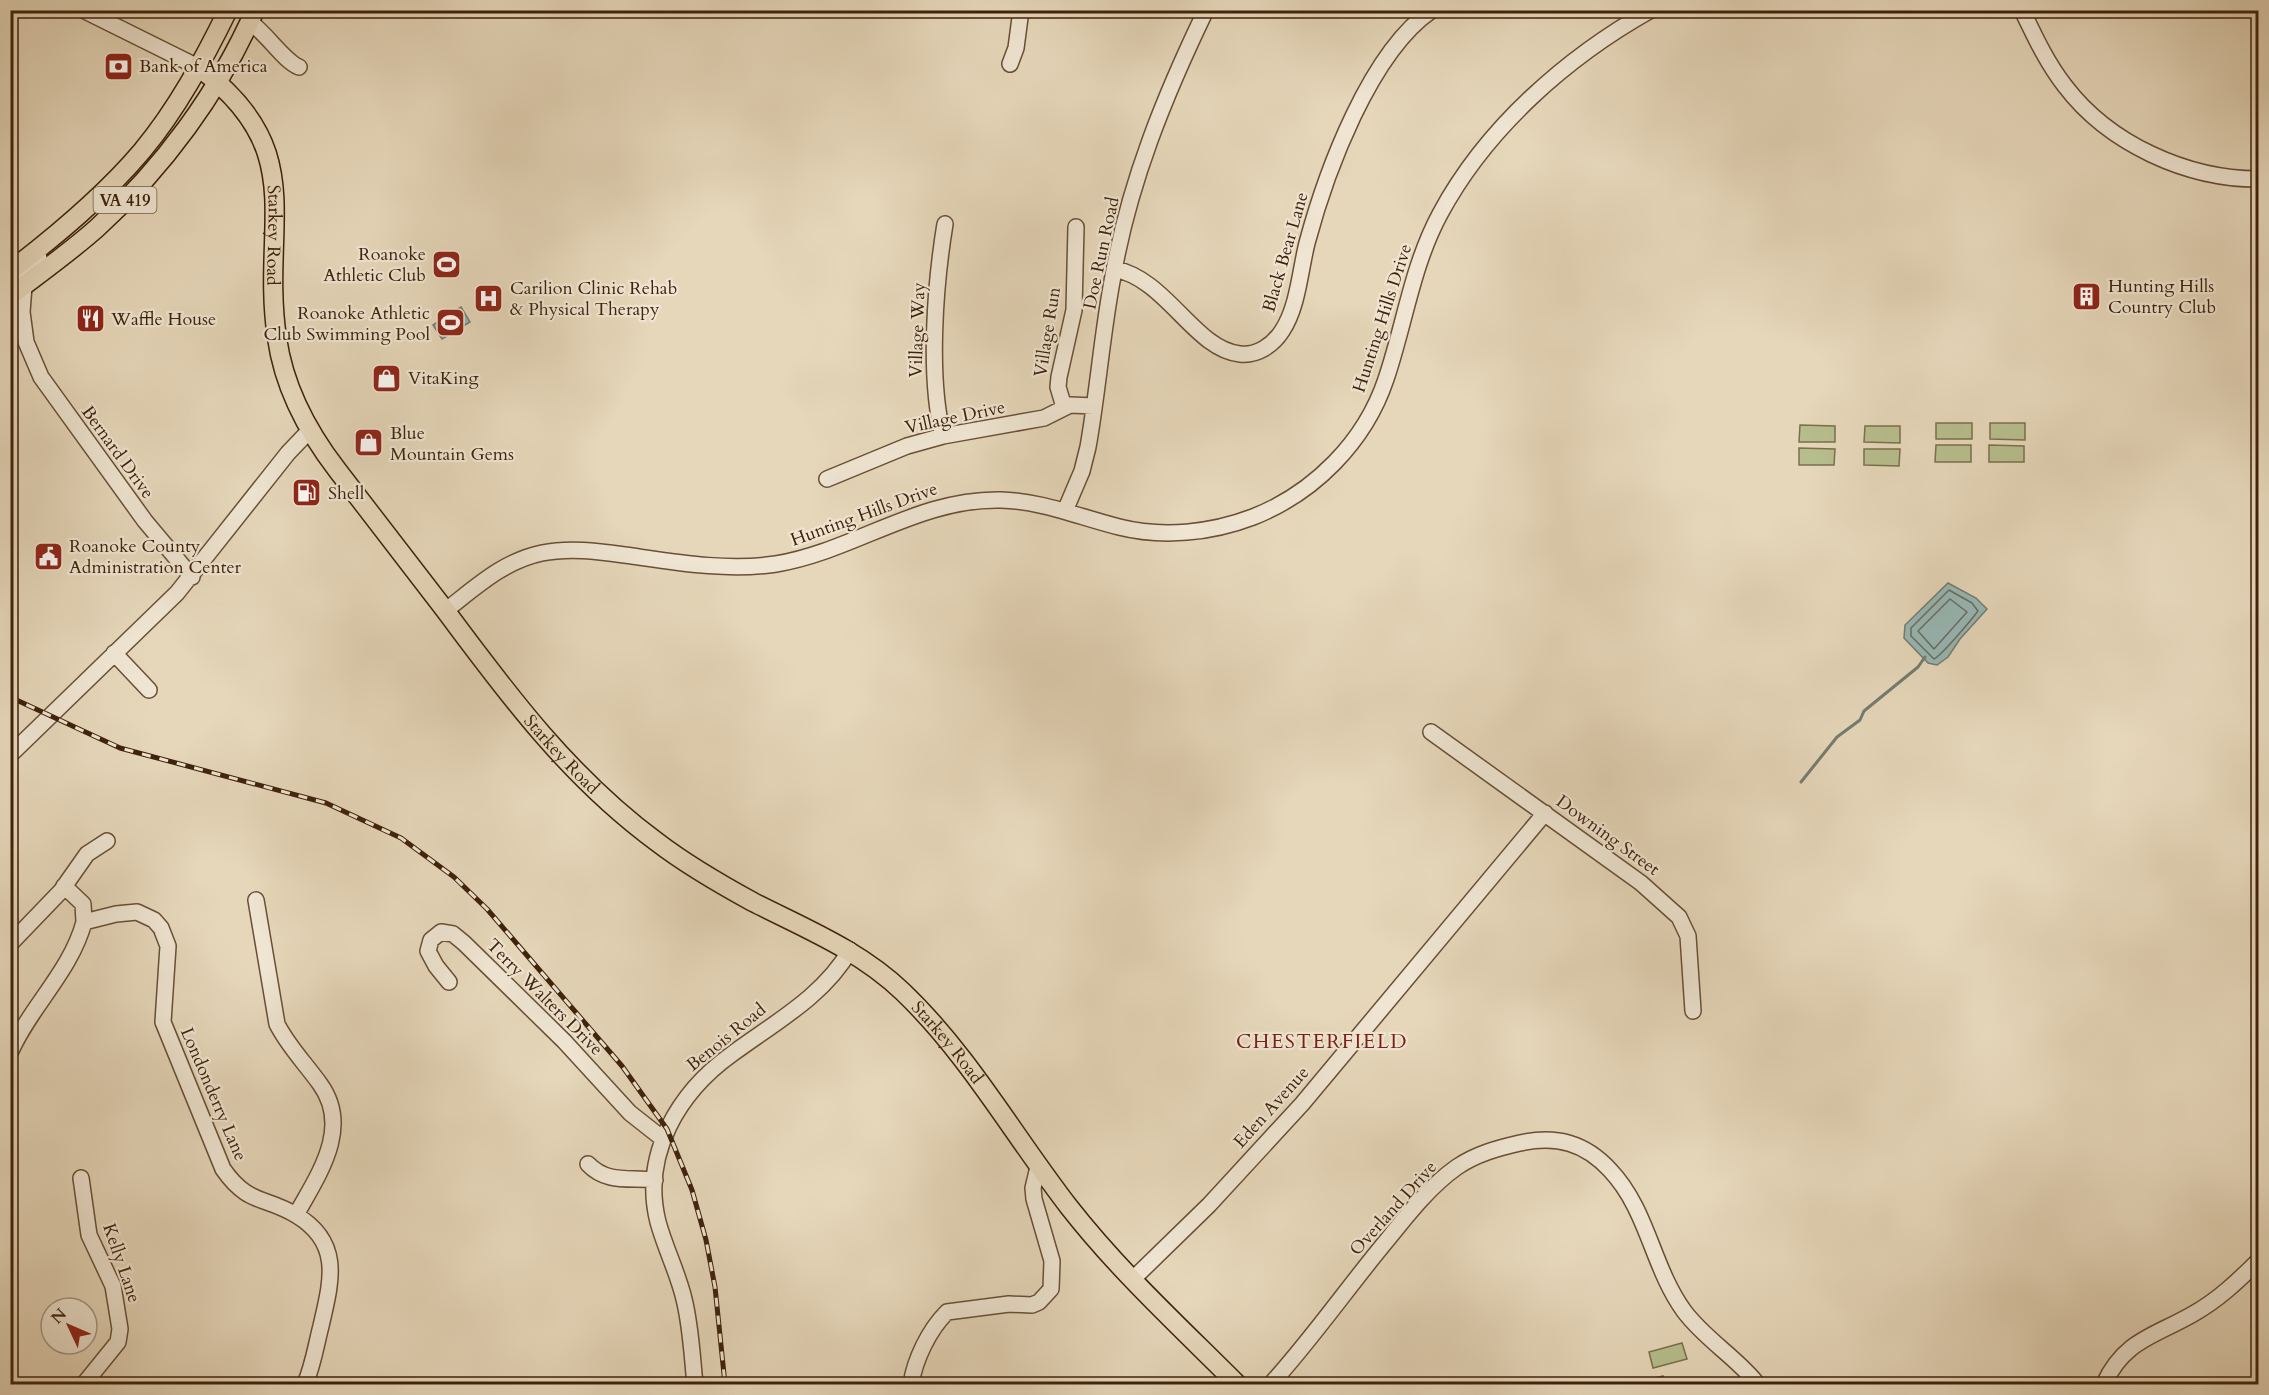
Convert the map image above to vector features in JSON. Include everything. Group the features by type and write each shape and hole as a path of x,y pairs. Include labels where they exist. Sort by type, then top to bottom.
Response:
{"main road":[{"name":"VA 419","path":"10,271 99,196 142,151 198,68 228,10"},
{"name":"VA 419","path":"15,288 74,248 126,199 181,134 217,81 252,16"},
{"name":"Starkey Road","path":"198,68 217,81 249,117 261,137 274,174 274,312 277,341 291,392 310,430 330,461 525,717 552,749 618,811 655,841 722,885 850,950 903,991 940,1032 1073,1212 1133,1280 1238,1384"}],"street":[{"name":"Starkey Road","path":"83,10 198,68"},
{"path":"1010,64 1016,48 1021,10"},
{"name":"Doe Run Road","path":"1065,511 1082,471 1114,269 1127,216 1151,137 1180,65 1206,10"},
{"name":"Black Bear Lane","path":"1114,269 1138,277 1218,346 1240,354 1250,354 1275,340 1288,320 1325,182 1361,102 1395,45 1416,21 1432,10"},
{"name":"Hunting Hills Drive","path":"445,611 508,565 556,550 601,552 721,567 775,564 822,552 916,514 952,503 1005,500 1065,511 1132,530 1186,532 1232,524 1254,516 1300,491 1318,477 1347,448 1375,406 1386,381 1422,253 1442,211 1474,161 1493,137 1544,87 1608,37 1651,10"},
{"path":"2022,10 2041,50 2067,88 2110,129 2151,154 2175,164 2225,177 2259,179"},
{"path":"252,16 291,64 298,67"},
{"name":"Village Way","path":"943,436 935,383 940,255 945,224"},
{"path":"15,288 65,226"},
{"name":"Village Run","path":"1064,407 1060,398 1059,377 1074,310 1076,226"},
{"name":"Bernard Drive","path":"15,288 22,312 26,342"},
{"name":"Bernard Drive","path":"10,321 26,342 41,377 57,402 145,521 192,577"},
{"name":"Village Drive","path":"827,479 896,450 943,436 1036,420 1054,414 1064,407 1094,406"},
{"path":"10,755 192,577 288,453 310,430"},
{"path":"114,653 149,690"},
{"name":"Downing Street","path":"1431,732 1641,883 1679,918 1688,936 1693,1011"},
{"name":"Eden Avenue","path":"1133,1280 1209,1205 1302,1104 1545,813"},
{"path":"10,944 64,886 87,854 107,841"},
{"path":"10,1053 30,1015 68,960 84,922 83,904 64,886"},
{"path":"256,900 277,1024 284,1038 327,1095 331,1109 332,1137 329,1151 296,1215"},
{"name":"Londonderry Lane","path":"84,922 116,914 137,912 154,920 161,928 168,946 162,1011 166,1035 223,1169 240,1189 262,1202 296,1215 307,1223 323,1241 330,1263 331,1276 305,1384"},
{"name":"Terry Walters Drive","path":"449,982 428,951 431,940 441,932 453,934 464,943 564,1041 630,1113 663,1139"},
{"name":"Benois Road","path":"695,1384 689,1322 658,1219 656,1180 658,1153 663,1139 681,1104 698,1082 715,1066 825,984 850,950"},
{"name":"Overland Drive","path":"1271,1384 1370,1260 1438,1182 1457,1167 1484,1153 1528,1141 1551,1139 1571,1142 1583,1148 1611,1171 1636,1206 1666,1278 1684,1310 1755,1381"},
{"path":"588,1164 598,1175 612,1179 656,1180"},
{"path":"911,1384 922,1349 947,1312 1009,1304 1032,1305 1046,1296 1051,1289 1053,1261 1034,1199 1038,1167"},
{"name":"Kelly Lane","path":"81,1178 89,1235 113,1286 120,1322 117,1342 84,1384"},
{"path":"2104,1384 2111,1370 2132,1346 2154,1332 2192,1315 2223,1295 2259,1261"}],"green space":[{"path":"1936,423 1972,423 1972,439 1936,439"},
{"path":"1990,423 2025,423 2025,440 1990,439"},
{"path":"1800,425 1835,426 1835,442 1799,442"},
{"path":"1865,426 1900,426 1900,443 1864,442"},
{"path":"1936,445 1971,445 1971,462 1935,462"},
{"path":"1989,445 2024,446 2024,462 1989,462"},
{"path":"1799,448 1835,449 1834,465 1799,465"},
{"path":"1864,449 1900,449 1899,466 1864,465"},
{"path":"1682,1343 1687,1359 1653,1368 1649,1352"},
{"path":"1663,1376 1665,1384 1631,1384"}],"water":[{"name":"Roanoke Athletic Club Swimming Pool","path":"461,307 470,322 442,339 433,325"},
{"path":"1948,583 1976,598 1987,609 1960,639 1948,657 1937,665 1928,663 1904,638 1905,625"}],"waterway":[{"path":"1801,782 1837,737 1860,720 1864,711 1918,667 1925,657"}],"railway":[{"path":"10,697 120,748 326,803 401,838 454,877 487,909 622,1066 667,1129 692,1190 706,1240 715,1287 725,1384"}],"place":[{"name":"Bank of America","path":"118,66"},
{"name":"Roanoke Athletic Club","path":"447,264"},
{"name":"Hunting Hills Country Club","path":"2087,296"},
{"name":"Carilion Clinic Rehab & Physical Therapy","path":"489,298"},
{"name":"Waffle House","path":"90,319"},
{"name":"Roanoke Athletic Club Swimming Pool","path":"451,323"},
{"name":"VitaKing","path":"387,378"},
{"name":"Blue Mountain Gems","path":"369,443"},
{"name":"Shell","path":"307,493"},
{"name":"Roanoke County Administration Center","path":"48,556"}],"district":[{"name":"CHESTERFIELD","path":"1322,1041"}]}
